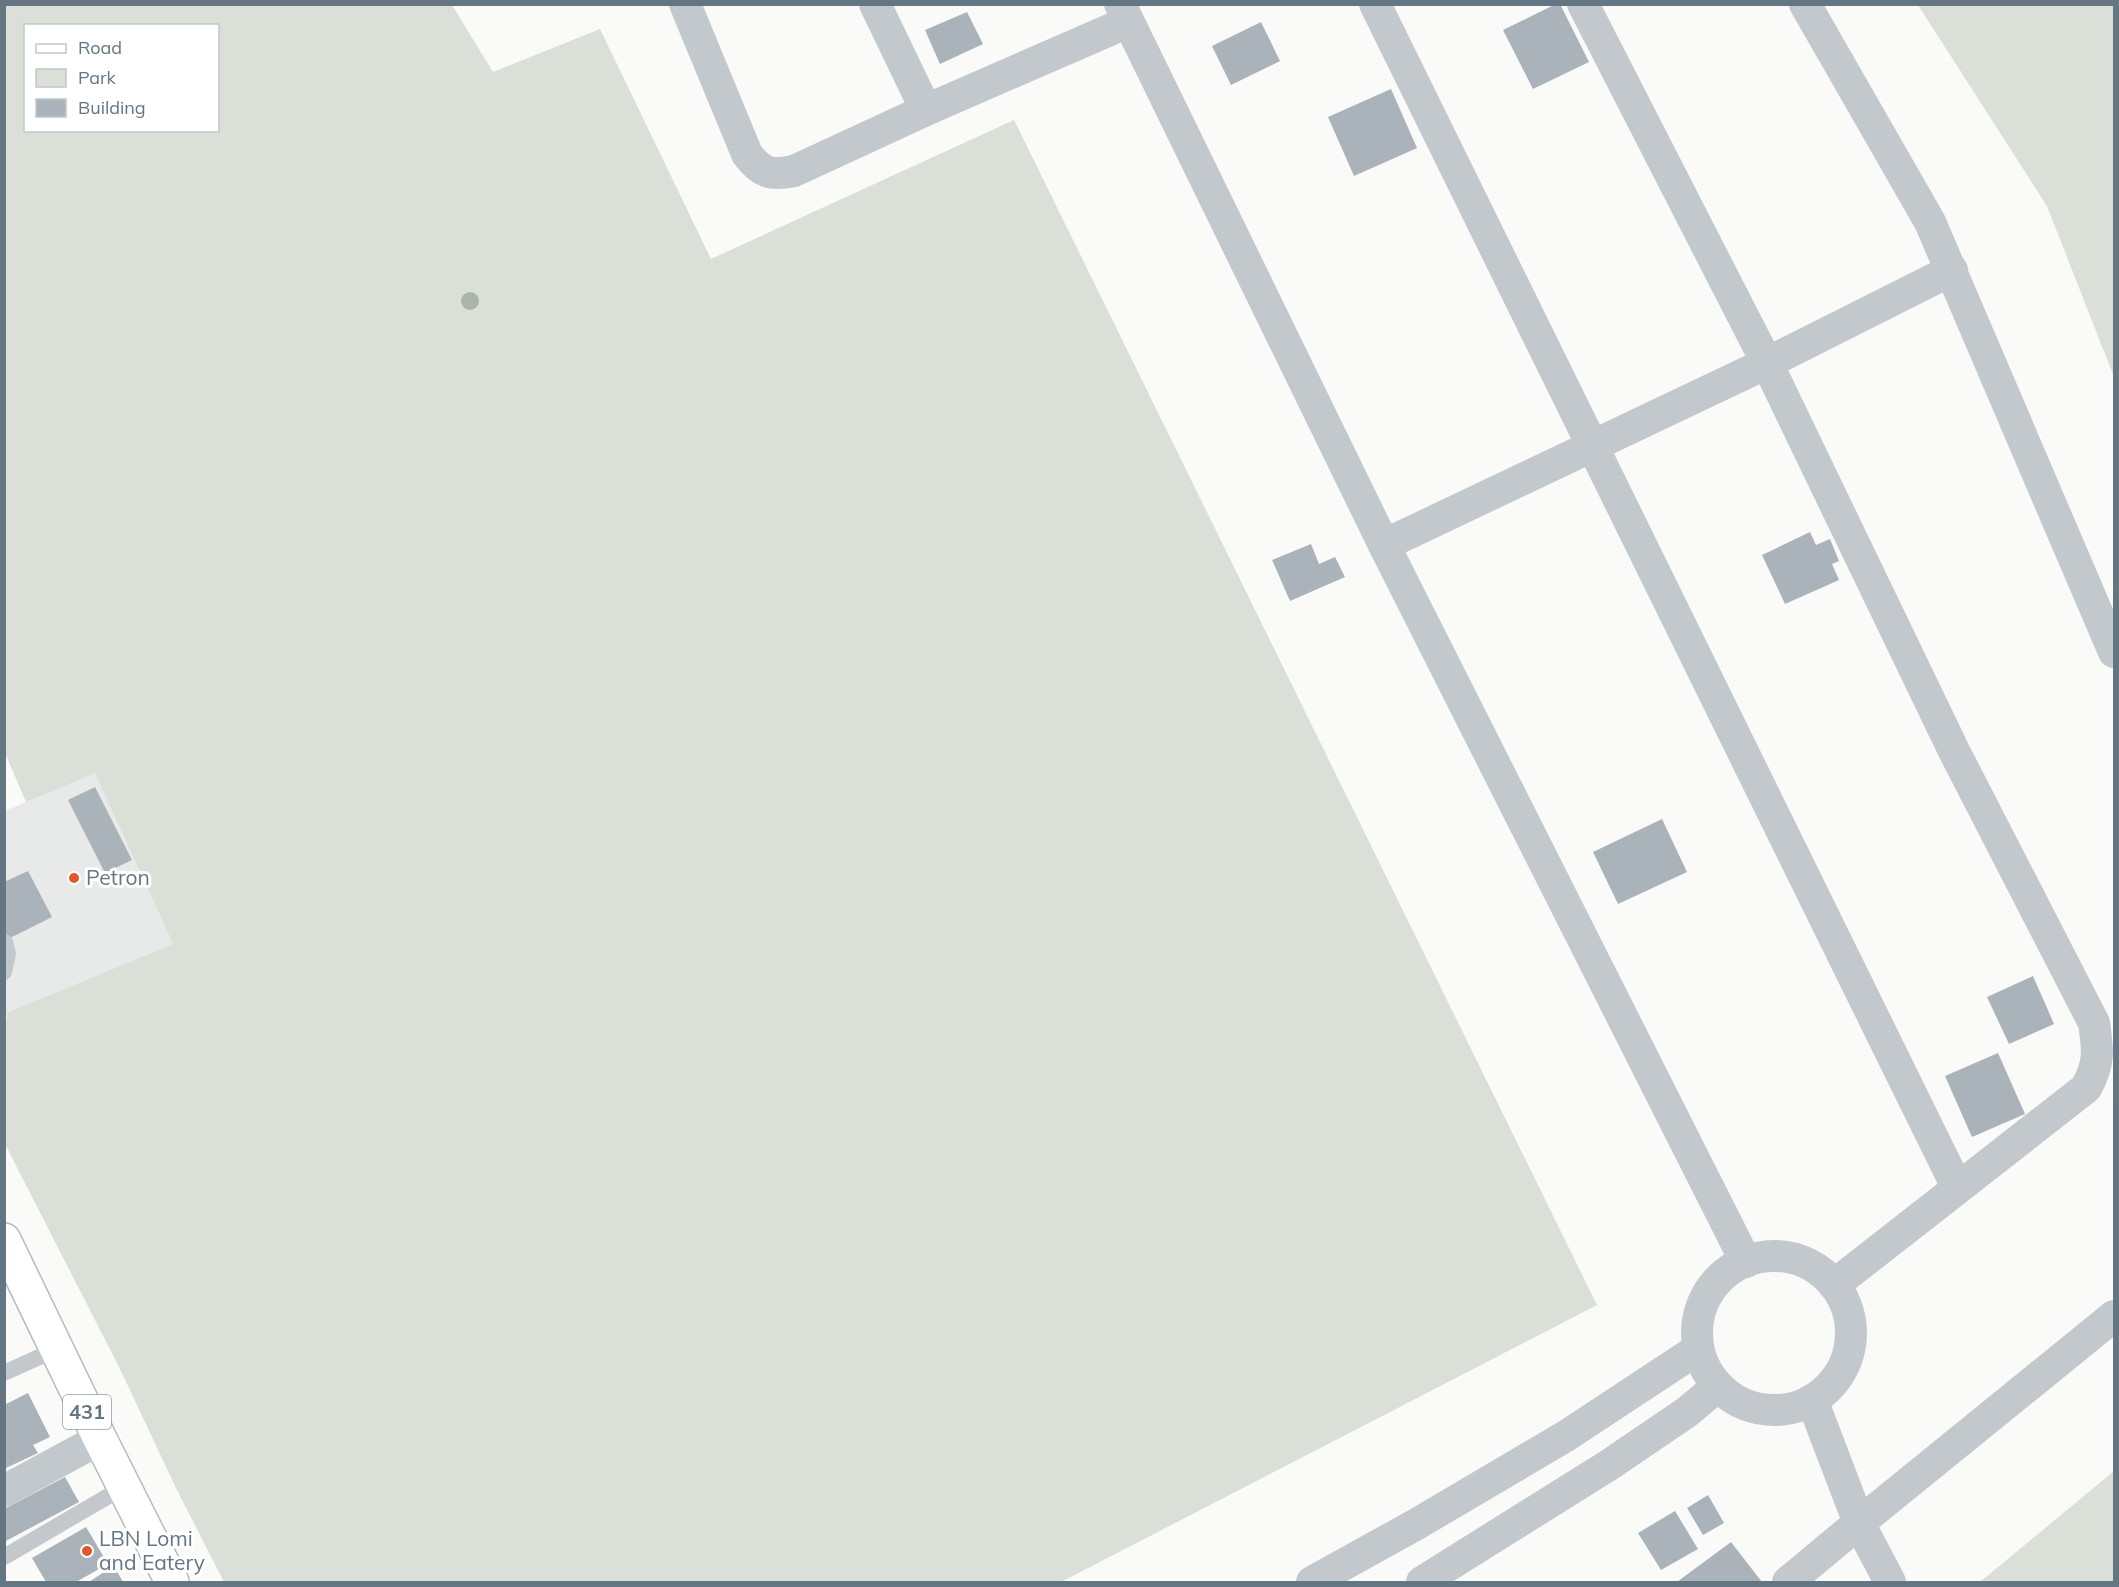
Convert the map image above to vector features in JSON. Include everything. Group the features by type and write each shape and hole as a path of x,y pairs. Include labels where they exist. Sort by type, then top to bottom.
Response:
{"main road":[{"name":"431","path":"4,1240 172,1582"}],"street":[{"path":"685,4 747,154 756,165 768,173 779,174 794,171 926,110 1124,13 1384,545 1746,1262"},
{"path":"875,4 926,110"},
{"path":"1375,4 1957,1187"},
{"path":"1582,4 1767,363 1954,751 2094,1023 2098,1053 2094,1074 2086,1088 1833,1285"},
{"path":"1805,4 1930,222 2115,652"},
{"path":"1384,545 1767,363 1952,270"},
{"path":"1765,1257 1784,1257 1802,1262 1820,1272 1833,1285 1845,1304 1851,1325 1850,1347 1843,1368 1830,1386 1812,1400 1793,1408 1773,1410 1753,1407 1734,1399 1718,1386 1705,1369 1698,1349 1696,1327 1702,1306 1712,1288 1727,1272 1746,1262 1765,1257"},
{"path":"1788,1582 2115,1316"},
{"path":"1312,1582 1415,1525 1566,1436 1698,1349"},
{"path":"1422,1582 1609,1465 1687,1412 1718,1386"},
{"path":"1812,1400 1859,1523 1890,1582"},
{"path":"4,1491 100,1439"}],"lane":[{"path":"4,972 8,954 5,942"},
{"path":"4,1373 57,1349"},
{"path":"4,1557 124,1487"}],"shaded area":[{"name":"Petron","path":"95,772 173,944 5,1015 5,811"}],"green space":[{"path":"5,4 452,5 493,72 600,29 711,259 1014,120 1597,1305 1061,1582 224,1582 176,1488 120,1369 5,1144 4,1053 7,1013 173,944 95,773 26,802 5,753"},
{"path":"1918,5 2114,5 2114,377 2047,206"},
{"path":"2114,1471 2114,1582 1980,1582"}],"building":[{"path":"1560,4 1589,62 1533,89 1503,30"},
{"path":"967,12 983,44 940,64 925,30"},
{"path":"1261,22 1280,61 1231,85 1212,46"},
{"path":"1391,89 1417,148 1354,176 1328,117"},
{"path":"1810,532 1816,545 1830,539 1839,561 1832,564 1839,580 1785,604 1762,555"},
{"path":"1311,544 1319,564 1335,557 1345,577 1290,601 1272,560"},
{"path":"95,787 132,860 105,873 68,800"},
{"path":"1662,819 1687,872 1618,904 1593,852"},
{"path":"28,871 52,917 4,941 4,882"},
{"path":"2033,976 2054,1024 2009,1044 1987,997"},
{"path":"1998,1053 2025,1114 1972,1137 1945,1076"},
{"path":"28,1393 50,1437 33,1445 38,1453 4,1469 4,1405"},
{"path":"65,1477 79,1502 4,1542 4,1509"},
{"path":"1708,1495 1724,1523 1703,1535 1687,1508"},
{"path":"1675,1511 1698,1549 1661,1570 1638,1533"},
{"path":"86,1527 108,1564 76,1582 46,1582 32,1558"},
{"path":"1731,1542 1762,1582 1677,1582 1685,1576"},
{"path":"114,1566 123,1582 89,1582 98,1576"}],"place":[{"name":"Petron","path":"74,878"},
{"name":"LBN Lomi and Eatery","path":"87,1551"}]}
